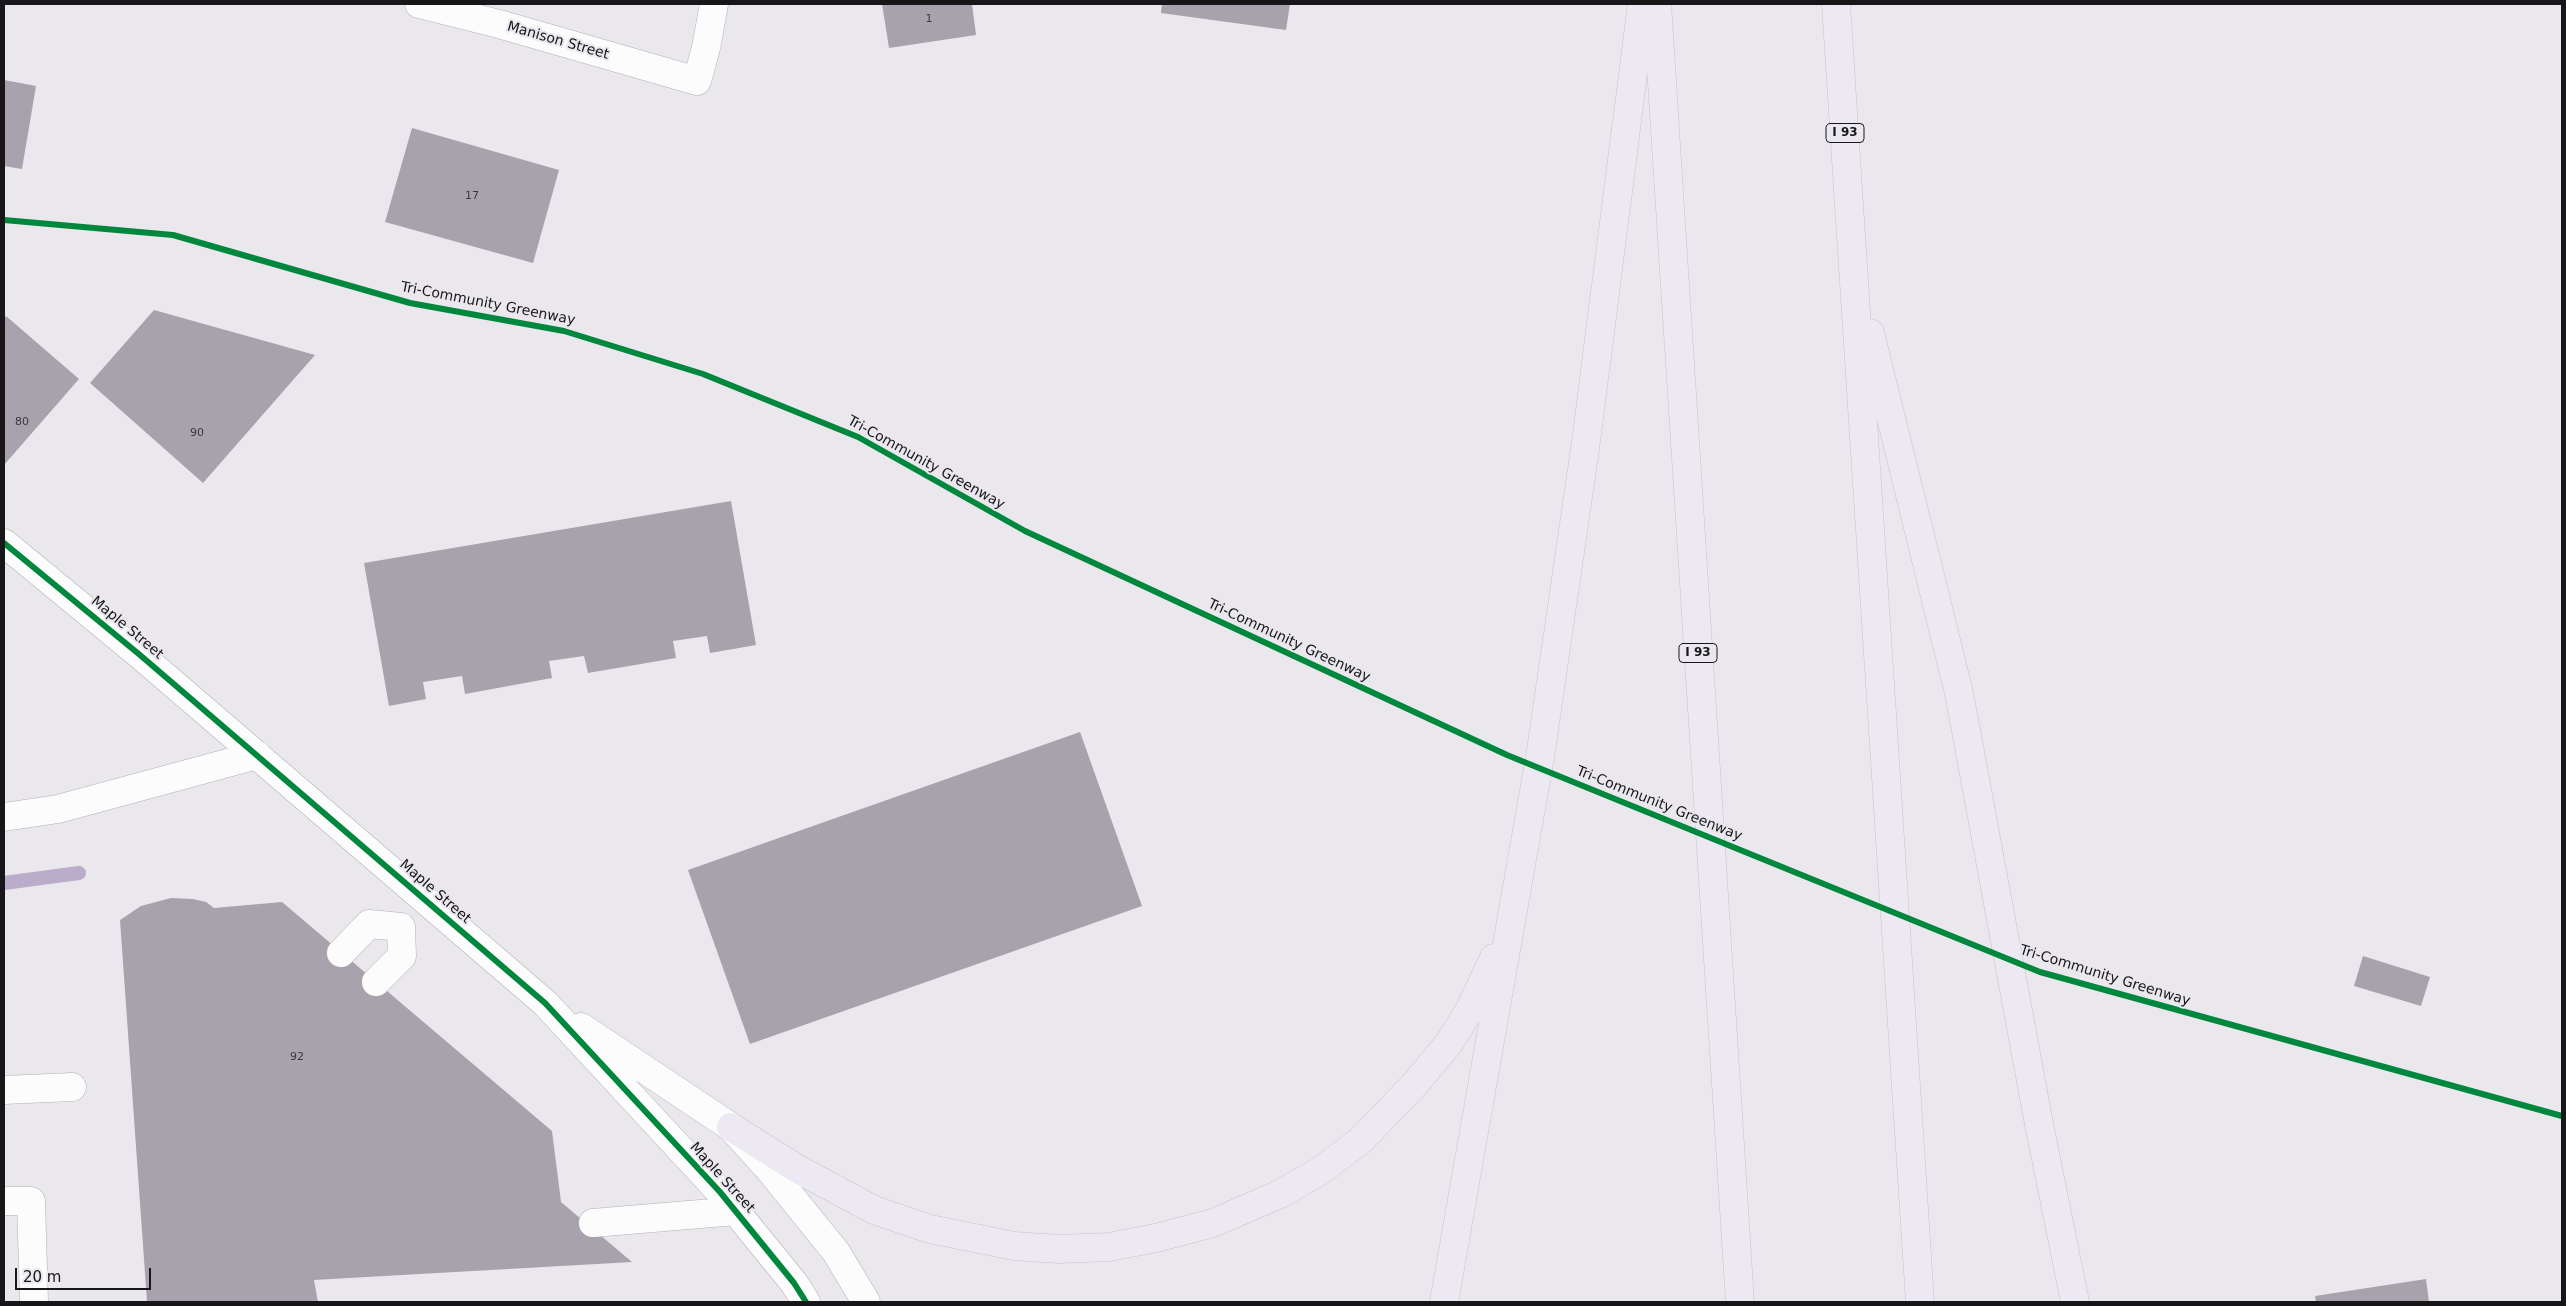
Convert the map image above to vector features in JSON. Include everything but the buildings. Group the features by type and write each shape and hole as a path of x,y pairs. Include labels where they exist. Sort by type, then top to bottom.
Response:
{"highway":[{"path":"1444,1302 1540,757 1585,449 1642,4"},
{"name":"I 93","path":"1657,4 1740,1302"},
{"name":"I 93","path":"1836,4 1920,1302"},
{"path":"1853,263 1959,693 2038,1124 2075,1302"},
{"path":"731,1127 796,1168 874,1210 930,1229 970,1238 1014,1246 1059,1249 1110,1247 1156,1238 1213,1222 1280,1194 1320,1171 1360,1141 1415,1084 1449,1043 1483,984 1503,931 1521,863"}],"street":[{"name":"Manison Street","path":"419,4 499,24 697,81 706,48 714,4"},
{"name":"Maple Street","path":"4,543 140,655 545,1003 736,1211 794,1283 806,1302"},
{"path":"4,817 58,809 257,756"},
{"path":"376,982 402,956 401,927 425,900"},
{"path":"341,952 369,924 401,927"},
{"name":"Maple Street","path":"545,1003 731,1127 768,1168 836,1252 866,1302"},
{"path":"4,1090 72,1087"},
{"path":"4,1201 31,1201 34,1302"},
{"path":"593,1223 736,1211"}],"waterway":[{"path":"4,883 79,873"}],"cycle path":[{"name":"Tri-Community Greenway","path":"4,220 173,235 410,303 564,331 703,374 858,437 1025,531 1507,755 2040,972 2562,1116"},
{"path":"4,543 140,655 545,1003 720,1192 794,1283 806,1302"}]}
